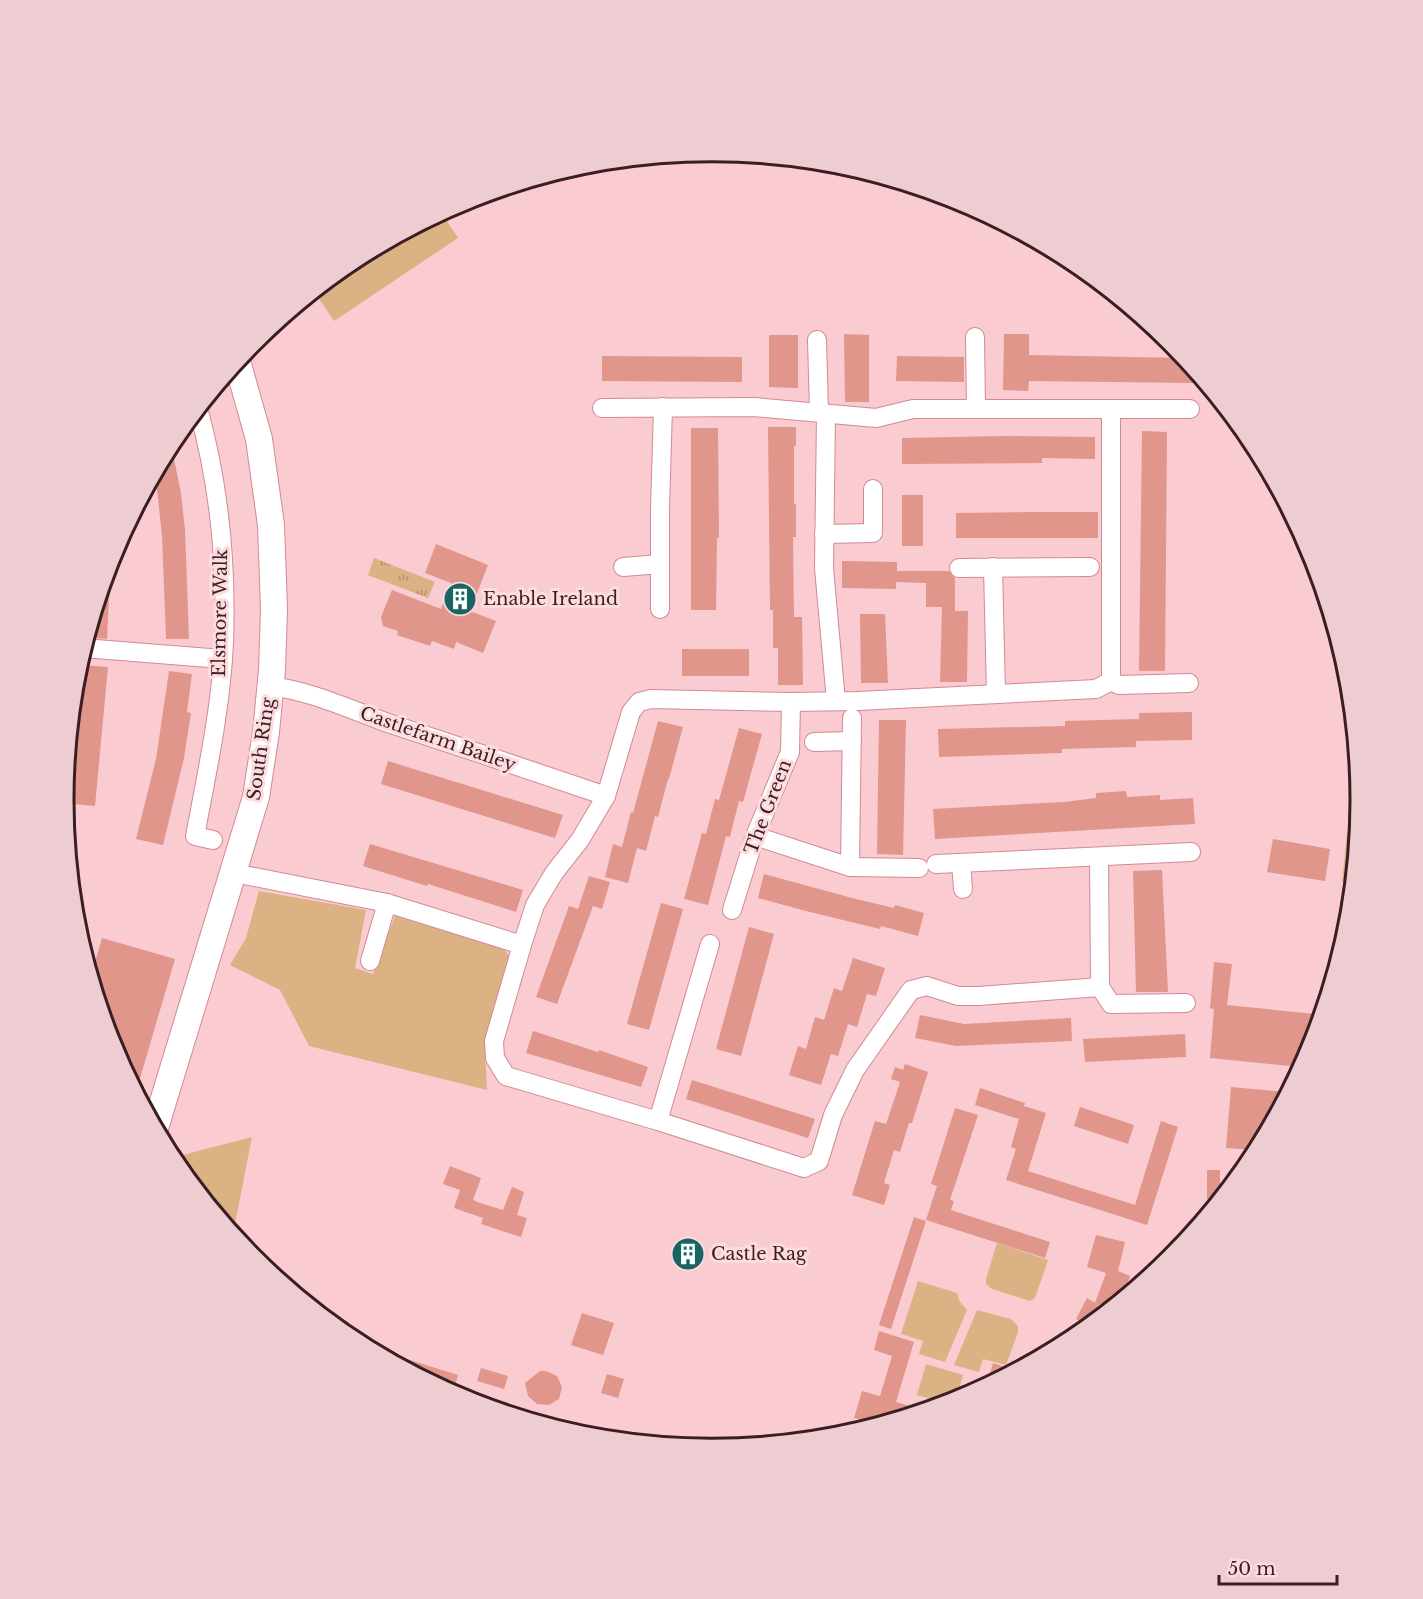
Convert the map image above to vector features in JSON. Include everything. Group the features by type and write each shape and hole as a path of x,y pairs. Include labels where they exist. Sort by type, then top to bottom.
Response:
{"main road":[{"name":"South Ring","path":"158,1117 256,797 266,732 272,670 274,609 271,525 259,439 240,370"}],"street":[{"path":"975,337 976,408"},
{"path":"817,340 823,413 824,568 836,701"},
{"path":"660,609 663,407"},
{"path":"602,408 754,407 876,418 913,409 1190,409"},
{"path":"1111,409 1111,681"},
{"name":"Elsmore Walk","path":"200,418 221,528 224,592 222,659 212,745 195,836 213,840"},
{"path":"824,534 873,533 873,489"},
{"path":"623,567 660,564"},
{"path":"993,567 996,694"},
{"path":"959,568 1090,567"},
{"path":"92,649 222,659"},
{"path":"1111,681 1119,685 1189,683"},
{"path":"1100,987 979,996 958,996 927,986 911,990 855,1070 833,1115 819,1161 804,1168 658,1121 506,1076 495,1058 494,1041 535,905 554,873 580,840 606,796 631,712 639,702 651,699 836,701 996,694 1096,689 1111,681"},
{"name":"Castlefarm Bailey","path":"270,686 293,689 315,696 606,796"},
{"name":"The Green","path":"732,910 755,836 790,752 790,702"},
{"path":"850,867 852,718"},
{"path":"814,742 852,741"},
{"path":"755,836 850,867 928,866 1191,852"},
{"path":"1099,857 1100,987 1111,1004 1186,1003"},
{"path":"961,863 963,889"},
{"path":"234,873 387,903 522,945"},
{"path":"370,961 387,903"},
{"path":"658,1121 710,944"}],"green space":[{"path":"446,219 458,238 334,321 318,297 393,247"},
{"path":"374,558 435,582 428,598 368,575"},
{"path":"1350,804 1344,882 1342,882"},
{"path":"259,891 366,910 355,968 373,974 395,916 502,947 511,958 485,1049 487,1090 309,1046 280,990 230,965 246,938"},
{"path":"252,1137 235,1223 205,1188 182,1155"},
{"path":"997,1243 1048,1260 1035,1298 1030,1301 992,1289 986,1284"},
{"path":"918,1281 957,1293 960,1302 967,1310 945,1362 919,1354 923,1341 901,1334"},
{"path":"977,1310 1011,1319 1018,1326 1006,1365 983,1359 979,1372 954,1365"},
{"path":"926,1364 963,1375 960,1387 956,1389 930,1399 917,1395"}],"building":[{"path":"844,334 869,335 869,402 845,402"},
{"path":"1004,334 1029,334 1029,355 1172,358 1194,383 1029,381 1028,391 1003,390"},
{"path":"769,335 798,335 798,388 769,387"},
{"path":"602,356 742,357 742,382 602,381"},
{"path":"897,356 964,357 964,382 896,381"},
{"path":"768,427 796,427 794,504 796,504 796,537 793,537 794,617 802,617 803,685 778,685 778,648 773,648 773,610 770,610"},
{"path":"691,428 718,428 719,538 717,538 716,610 691,610"},
{"path":"1142,431 1167,432 1165,671 1139,671"},
{"path":"1095,437 1095,459 1042,458 1042,463 902,464 902,438"},
{"path":"174,457 185,530 189,639 166,639 162,535 156,486"},
{"path":"902,495 923,495 923,546 902,546"},
{"path":"1098,512 1098,538 956,538 956,513"},
{"name":"Enable Ireland","path":"436,544 488,565 470,611 496,621 483,653 456,642 454,649 432,641 430,646 397,635 398,631 383,626 381,617 392,590 441,609 451,583 425,573"},
{"path":"842,561 897,562 897,571 949,571 955,578 955,611 968,611 967,682 940,682 942,607 926,607 926,583 896,582 896,589 842,588"},
{"path":"109,588 107,639 94,638"},
{"path":"860,614 885,614 888,683 861,683"},
{"path":"682,649 749,649 749,676 682,676"},
{"path":"88,666 108,667 95,806 74,804 79,716"},
{"path":"169,671 192,674 187,712 191,713 184,758 163,845 136,839 156,759"},
{"path":"1192,712 1192,740 1136,741 1136,747 1062,749 1062,753 939,757 938,729 1065,726 1065,721 1139,719 1139,713"},
{"path":"879,720 906,720 903,855 877,854"},
{"path":"658,721 683,727 658,817 655,816 646,851 637,848 628,883 605,877 613,844 622,847"},
{"path":"739,728 762,734 743,802 739,801 730,837 726,836 708,905 684,899 702,833 706,834 715,799 719,800"},
{"path":"388,761 563,815 555,838 381,784"},
{"path":"1126,791 1127,797 1160,795 1160,800 1193,798 1195,824 935,839 933,809 1064,802 1096,798 1096,793"},
{"path":"1273,839 1330,849 1325,881 1267,872"},
{"path":"370,844 523,890 516,912 363,866"},
{"path":"1162,870 1168,992 1136,992 1133,871"},
{"path":"764,874 856,899 894,908 895,905 924,913 918,936 881,926 880,929 758,898"},
{"path":"589,876 610,882 602,909 593,906 557,1004 536,997 569,906 578,909"},
{"path":"661,903 683,909 649,1030 627,1024"},
{"path":"749,927 774,934 741,1056 716,1049"},
{"path":"102,938 175,959 139,1082 107,1005 95,963"},
{"path":"853,958 885,968 876,996 867,994 857,1027 848,1024 838,1056 831,1054 821,1085 789,1075 798,1046 806,1049 815,1017 824,1020 834,988 842,991"},
{"path":"1214,962 1232,964 1227,1005 1313,1014 1291,1066 1210,1058 1214,1009 1210,1008"},
{"path":"920,1015 964,1024 1071,1018 1072,1041 956,1046 915,1038"},
{"path":"533,1031 648,1067 641,1087 526,1053"},
{"path":"1185,1034 1186,1057 1085,1062 1083,1039"},
{"path":"905,1064 928,1072 900,1152 894,1150 884,1183 890,1185 884,1205 852,1195 875,1121 886,1124 900,1082 891,1079 895,1067 903,1070"},
{"path":"692,1080 815,1119 808,1138 686,1099"},
{"path":"1231,1087 1279,1091 1245,1149 1226,1148"},
{"path":"980,1088 1025,1103 1024,1106 1046,1113 1028,1171 1135,1205 1161,1121 1178,1127 1147,1225 1006,1180 1016,1149 1011,1147 1019,1119 975,1105"},
{"path":"1080,1107 1134,1125 1128,1144 1074,1126"},
{"path":"955,1108 978,1115 950,1200 954,1201 951,1210 1050,1242 1045,1258 926,1220 937,1186 931,1184"},
{"path":"450,1166 481,1178 473,1200 480,1203 503,1210 512,1187 524,1192 517,1215 527,1218 521,1237 481,1224 483,1218 454,1208 460,1190 443,1184"},
{"path":"1207,1170 1220,1170 1220,1185 1207,1201"},
{"path":"914,1217 926,1221 891,1329 879,1325"},
{"path":"1096,1235 1125,1242 1118,1271 1130,1276 1128,1283 1101,1305 1095,1303 1106,1273 1087,1267"},
{"path":"1087,1298 1099,1305 1079,1321 1076,1319"},
{"path":"582,1313 614,1323 603,1355 571,1345"},
{"path":"879,1331 914,1342 896,1402 910,1406 860,1420 854,1418 862,1391 880,1396 892,1356 874,1350"},
{"path":"403,1358 458,1375 456,1384"},
{"path":"993,1363 1004,1367 994,1372 990,1374"},
{"path":"481,1368 508,1376 504,1389 477,1381"},
{"path":"540,1371 557,1376 562,1387 559,1399 549,1405 537,1404 528,1396 525,1383"},
{"path":"607,1374 624,1379 618,1398 601,1393"}],"place":[{"name":"Enable Ireland","path":"460,599"},
{"name":"Castle Rag","path":"688,1254"}]}
